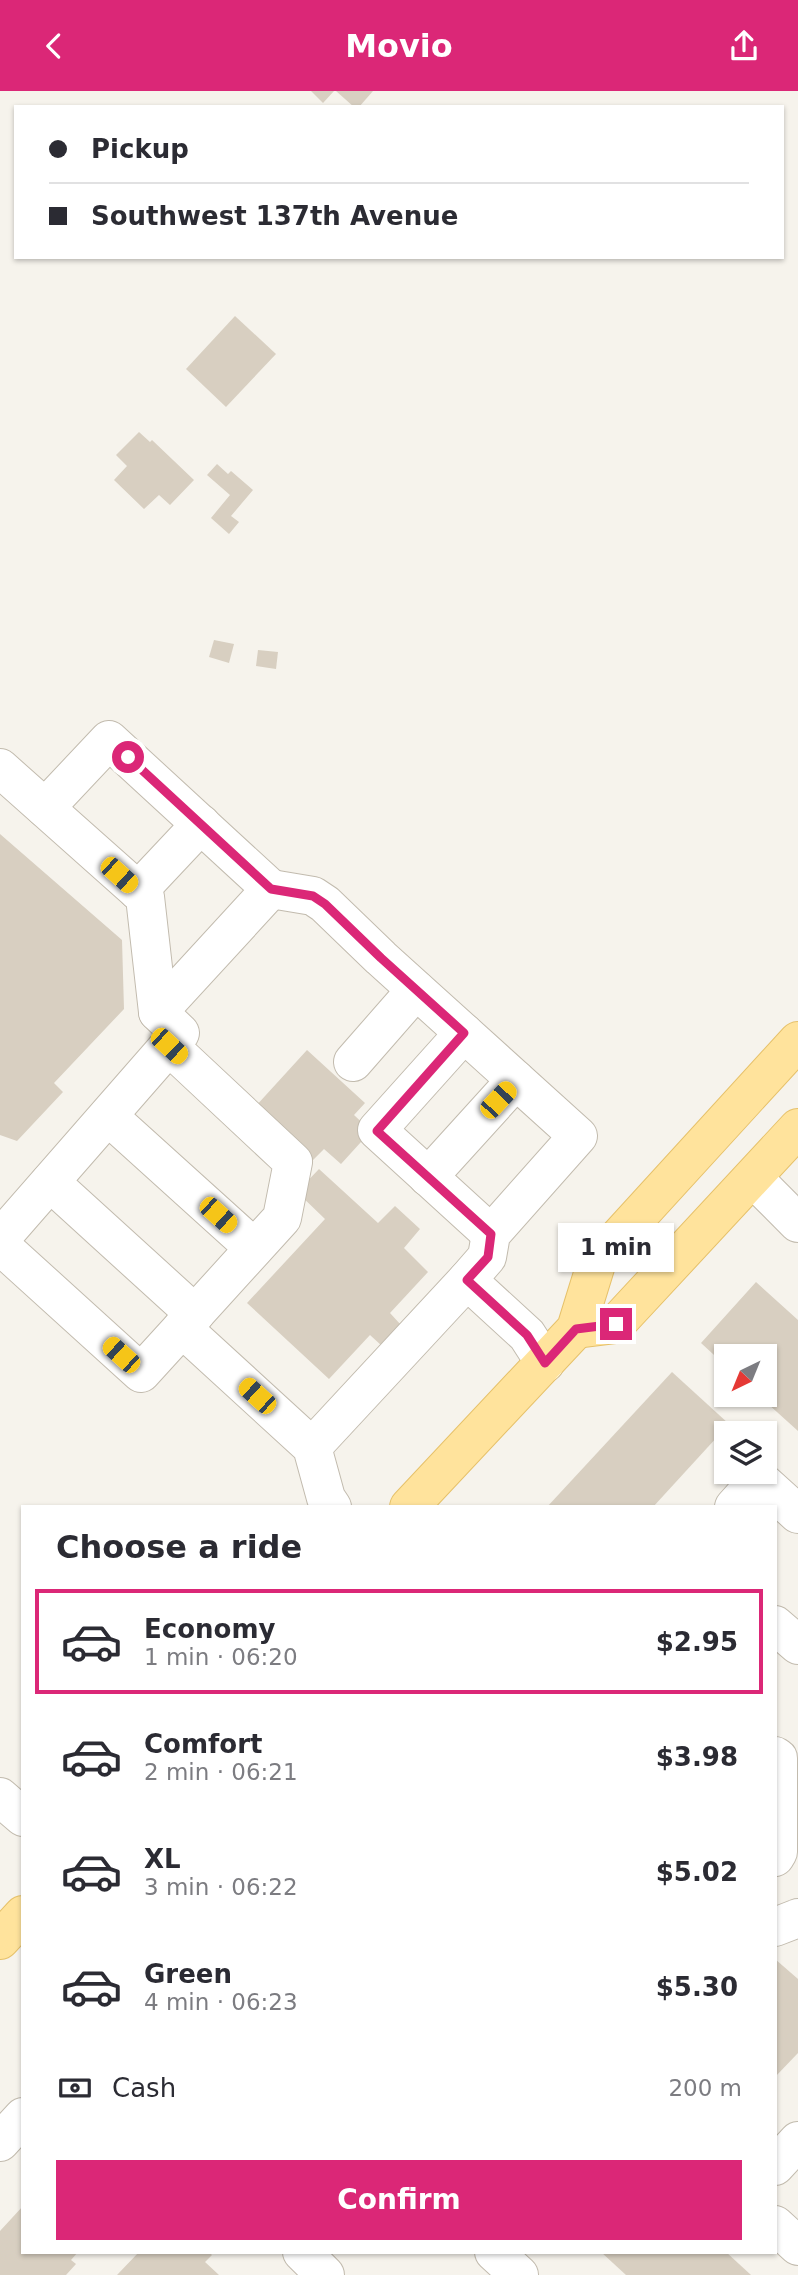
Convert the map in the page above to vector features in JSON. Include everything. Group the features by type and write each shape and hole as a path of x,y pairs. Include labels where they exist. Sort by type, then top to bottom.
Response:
{"main road":[{"path":"411,1505 576,1329 597,1261 798,1041"},
{"path":"576,1329 616,1324 798,1128"},
{"path":"0,1940 21,1917"}],"street":[{"path":"45,808 109,740 271,889 313,896 325,904 416,990 579,1136 491,1234 488,1257 313,1447"},
{"path":"0,768 145,897 163,1029 293,1162 282,1218 141,1373 0,1245"},
{"path":"138,891 201,824"},
{"path":"0,1239 108,1116 163,1029 271,889"},
{"path":"353,1062 416,990"},
{"path":"464,1033 377,1131 491,1234"},
{"path":"428,1177 516,1080"},
{"path":"108,1116 254,1248"},
{"path":"753,1178 798,1223"},
{"path":"50,1182 313,1447 326,1498 331,1505"},
{"path":"467,1280 527,1335 545,1363"},
{"path":"736,1505 759,1479 798,1514"},
{"path":"777,1627 798,1645"},
{"path":"777,1757 788,1812 777,1854"},
{"path":"0,1797 21,1815"},
{"path":"777,1898 798,1891"},
{"path":"777,1926 798,1917"},
{"path":"0,2142 21,2118"},
{"path":"777,2164 798,2141"},
{"path":"777,2227 798,2246"},
{"path":"304,2254 326,2275"},
{"path":"496,2254 519,2275"}],"building":[{"path":"311,91 334,91 323,103"},
{"path":"336,91 373,91 361,105 352,105"},
{"path":"235,316 276,354 226,407 186,369"},
{"path":"139,432 150,442 152,440 194,480 170,505 159,495 144,509 114,480 127,466 116,455"},
{"path":"217,464 228,474 231,471 253,490 231,516 239,522 229,534 211,518 230,495 207,475"},
{"path":"214,640 234,644 229,663 209,657"},
{"path":"258,650 278,652 276,669 256,666"},
{"path":"0,834 122,940 124,1009 54,1083 63,1092 17,1141 0,1135"},
{"path":"307,1050 365,1103 354,1115 371,1131 341,1164 324,1149 313,1160 255,1107"},
{"path":"319,1169 378,1223 395,1206 420,1229 404,1248 428,1272 390,1313 401,1325 382,1346 370,1335 329,1379 247,1303 325,1219 297,1192"},
{"path":"756,1282 798,1320 798,1431 771,1407 777,1407 777,1344 714,1344 714,1355 701,1343"},
{"path":"672,1372 726,1421 714,1421 714,1440 655,1505 549,1505"},
{"path":"777,1961 798,1979 798,2053 777,2075"},
{"path":"21,2208 21,2254 76,2254 71,2260 76,2264 66,2275 0,2275 0,2231"},
{"path":"137,2254 211,2254 205,2262 219,2275 117,2275"},
{"path":"603,2254 728,2254 751,2275 626,2275"}],"route":[{"path":"128,757 271,889 313,896 325,904 464,1033 377,1131 491,1234 488,1257 467,1280 527,1335 545,1363 576,1329 616,1324"}]}
